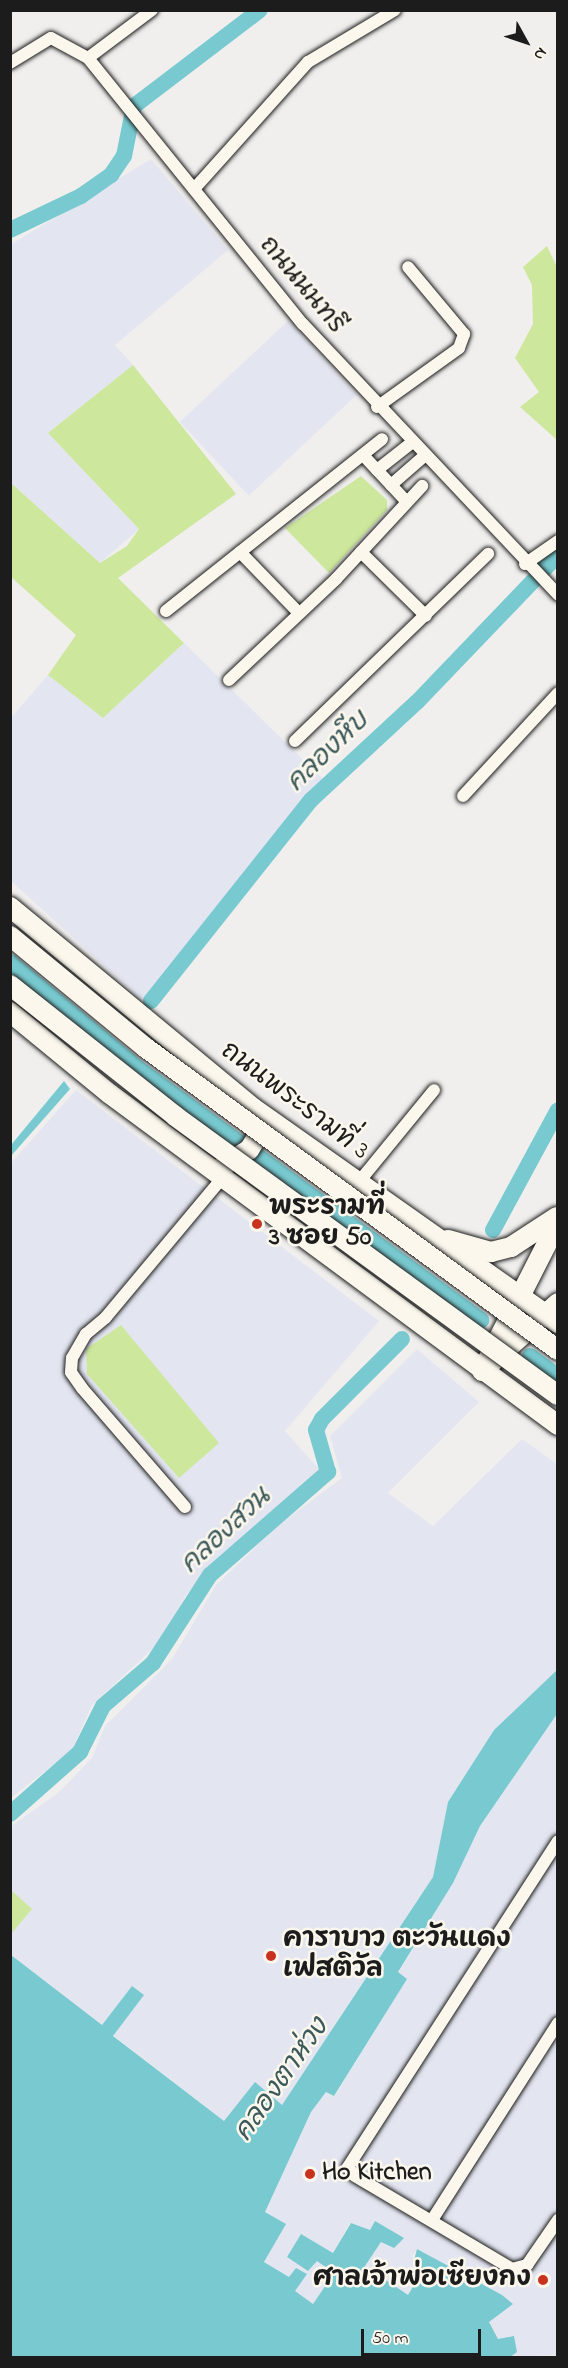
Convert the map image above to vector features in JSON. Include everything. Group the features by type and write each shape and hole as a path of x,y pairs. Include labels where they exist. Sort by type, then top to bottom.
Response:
{"main road":[{"name":"ถนนพระรามที่ 3","path":"10,908 253,1108 516,1294 554,1313"},
{"name":"ถนนพระรามที่ 3","path":"10,936 146,1048 558,1350"},
{"path":"10,985 175,1116 558,1395"},
{"path":"10,1012 110,1094 220,1172 482,1371 558,1425"},
{"path":"220,1172 241,1158 256,1137 253,1108"},
{"path":"428,1233 491,1252 511,1247 558,1217"},
{"path":"482,1371 516,1294 558,1222"},
{"path":"482,1371 554,1313"}],"street":[{"path":"88,58 152,10"},
{"path":"194,189 308,62 395,10"},
{"name":"ถนนนนทรี","path":"10,63 51,38 88,58 194,189 377,407 558,596"},
{"path":"377,407 459,348 464,334 408,267"},
{"path":"166,611 382,439"},
{"path":"377,470 410,444"},
{"path":"363,455 407,502"},
{"path":"391,485 423,457"},
{"path":"229,680 361,552 422,486"},
{"path":"528,567 558,541"},
{"path":"240,552 299,613"},
{"path":"361,552 426,616"},
{"path":"295,741 488,554"},
{"path":"463,796 558,693"},
{"path":"358,1183 434,1090"},
{"path":"185,1507 82,1388 71,1372 72,1358 86,1334 220,1172"},
{"path":"558,1841 349,2163 355,2176 518,2270 527,2265 558,2220"},
{"path":"432,2220 558,2023"}],"shaded area":[{"path":"151,159 228,250 115,345 133,365 48,433 139,529 100,563 11,483 10,245"},
{"path":"288,321 357,395 249,496 180,422"},
{"path":"184,643 323,779 143,1001 11,881 10,719 48,675 103,718"},
{"path":"76,1090 379,1321 285,1431 319,1469 219,1557 185,1596 161,1641 92,1705 72,1750 11,1798 11,1163"},
{"path":"417,1349 479,1402 388,1493 433,1526 522,1439 557,1464 557,1670 494,1730 448,1802 433,1877 282,2105 224,2121 113,2035 144,1995 132,1987 102,2025 11,1955 10,1827 58,1793 92,1758 105,1726 172,1659 216,1585 280,1524 342,1478 330,1436"},
{"path":"557,1714 557,2355 509,2357 517,2352 498,2339 489,2322 512,2304 418,2249 412,2256 423,2270 408,2296 365,2266 381,2241 375,2221 370,2230 350,2223 333,2253 301,2234 287,2257 308,2271 317,2260 334,2273 313,2304 294,2291 306,2274 289,2277 264,2262 285,2225 265,2212 311,2112 326,2092 335,2096 406,1979 398,1973 453,1883 480,1826"}],"green space":[{"path":"547,246 557,267 557,440 520,407 539,392 515,358 533,324 532,285 523,267"},
{"path":"133,365 236,494 118,578 184,643 103,718 48,675 76,635 11,577 11,483 100,563 127,546 139,529 48,433"},
{"path":"361,476 387,500 387,510 329,573 285,528"},
{"path":"121,1325 219,1443 179,1478 87,1374 86,1349"},
{"path":"11,1890 32,1909 11,1934"}],"water":[{"path":"64,1081 70,1089 11,1156 11,1145"},
{"path":"557,1670 557,1714 480,1826 453,1883 398,1972 407,1979 334,2096 326,2092 311,2112 265,2212 286,2224 264,2262 289,2277 296,2268 307,2274 295,2291 313,2304 334,2273 317,2261 308,2271 287,2257 301,2234 333,2253 351,2223 370,2230 375,2221 404,2238 394,2248 381,2242 365,2266 408,2295 423,2270 413,2264 417,2249 502,2295 513,2304 489,2322 498,2339 514,2336 517,2352 509,2358 11,2357 11,1955 102,2025 132,1986 144,1995 113,2036 224,2121 255,2082 282,2105 433,1877 448,1802 494,1730"}],"waterway":[{"path":"10,230 81,196 111,175 124,156 134,106 260,10"},
{"name":"คลองหีบ","path":"151,1001 311,800 417,702 558,555"},
{"path":"10,962 138,1068 481,1320"},
{"name":"คลองสวน","path":"493,1230 558,1110"},
{"name":"คลองสวน","path":"10,1814 80,1752 103,1706 153,1663 210,1575 328,1472 316,1430 322,1419 402,1339"},
{"path":"530,1356 558,1376"}],"place":[{"name":"พระรามที่ 3 ซอย 50","path":"257,1224"},
{"name":"คาราบาว ตะวันแดง เฟสติวัล","path":"271,1956"},
{"name":"Ho Kitchen","path":"310,2174"},
{"name":"ศาลเจ้าพ่อเซียงกง","path":"543,2280"}],"water label":[{"name":"คลองตาห่วง","path":"282,2080"}]}
